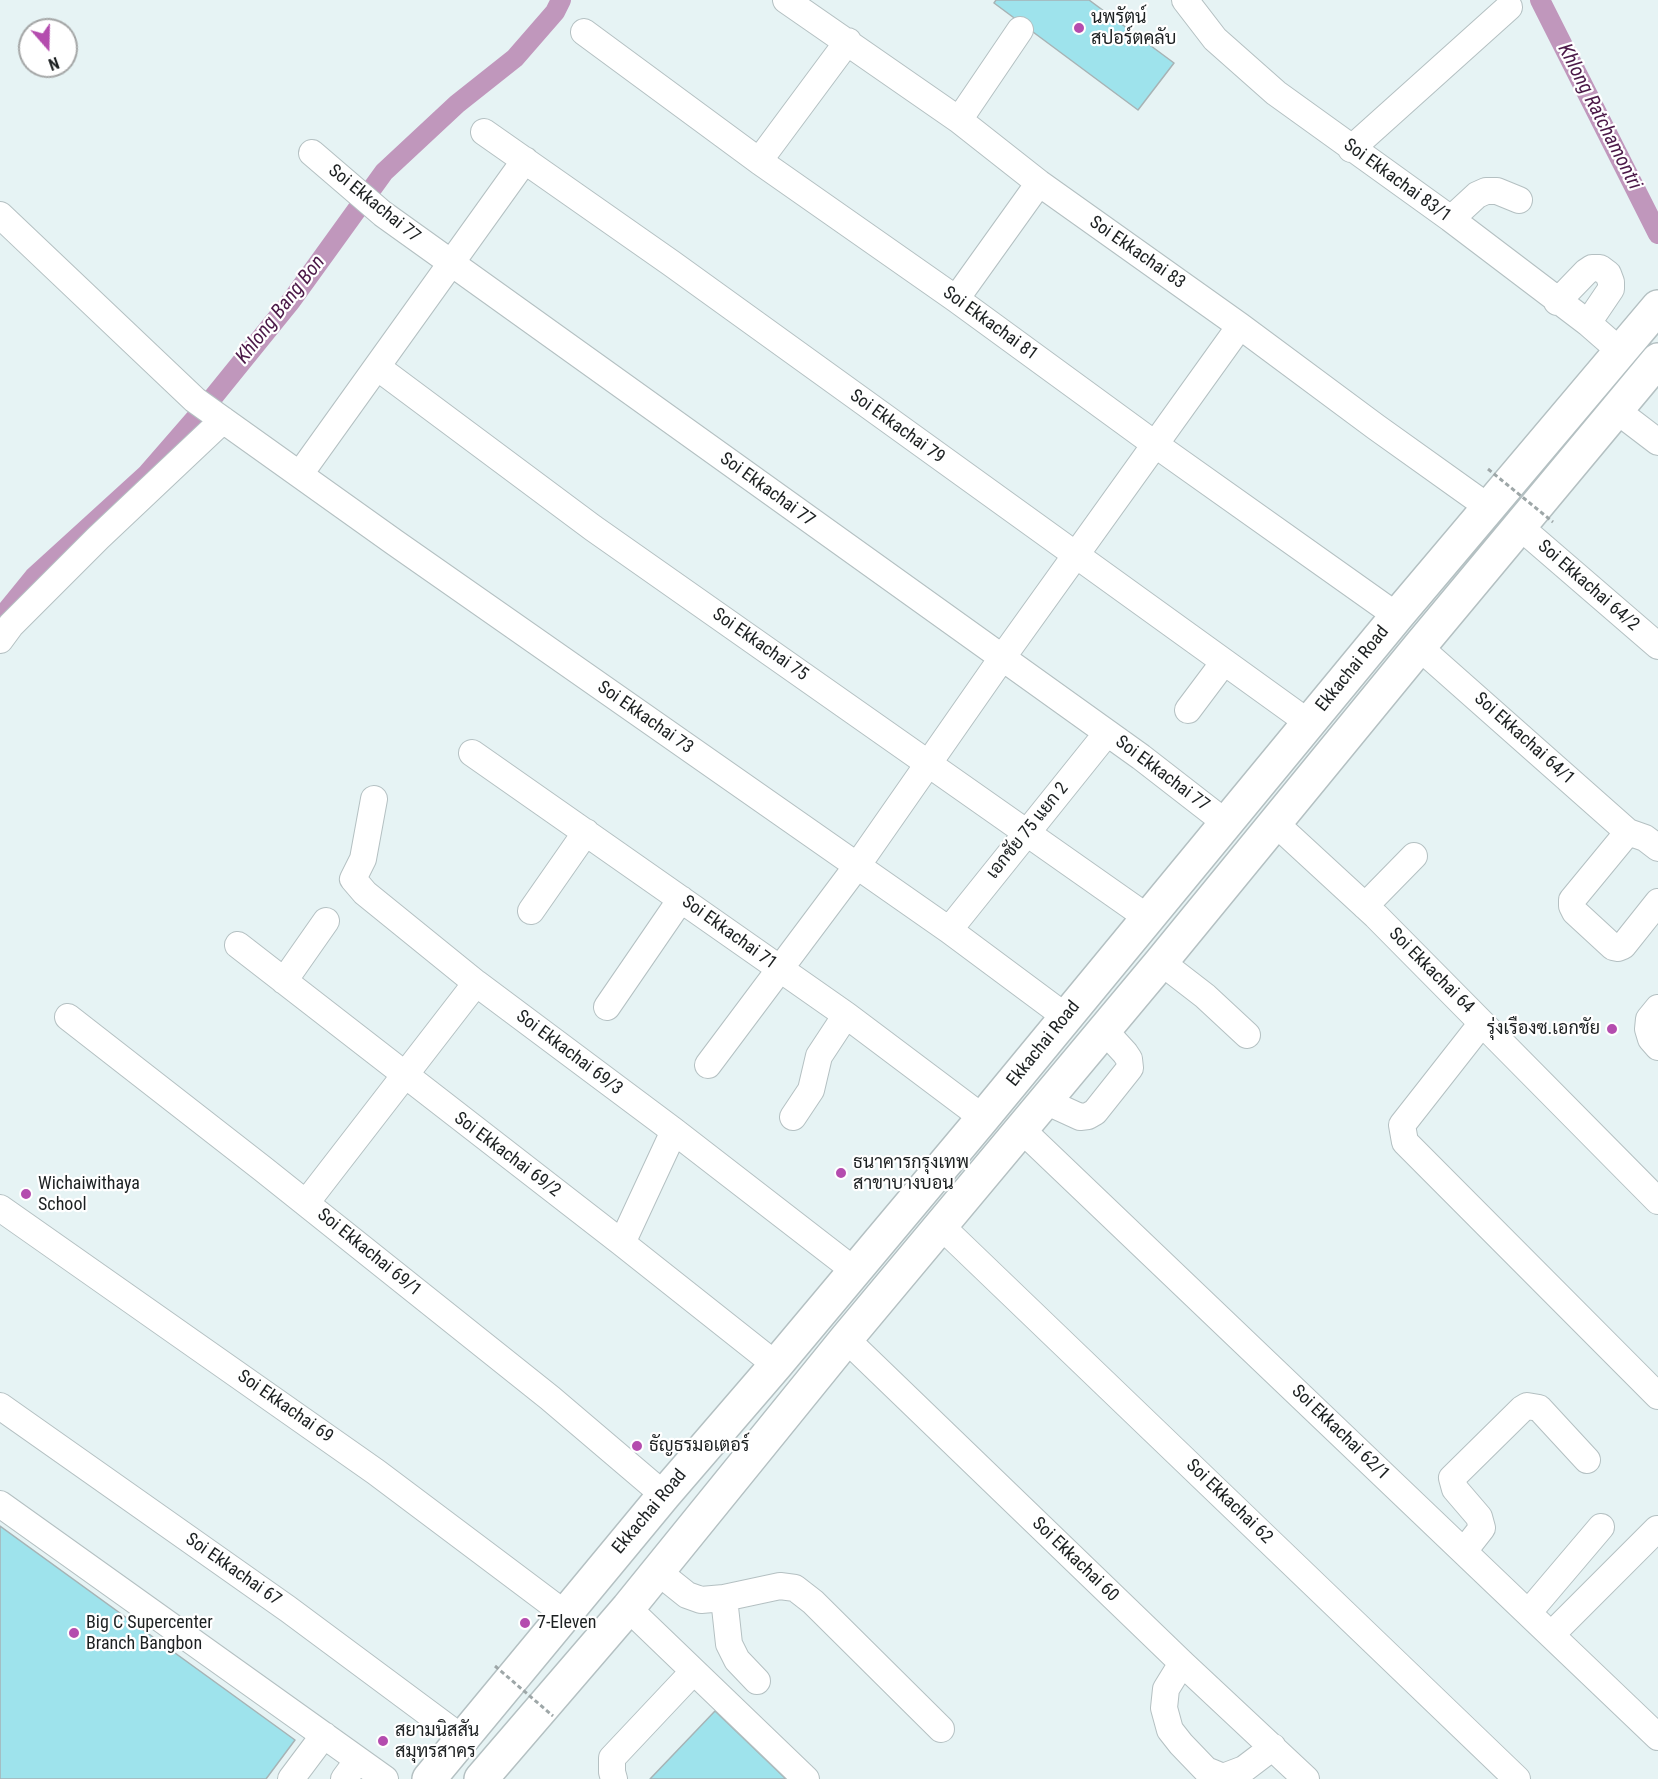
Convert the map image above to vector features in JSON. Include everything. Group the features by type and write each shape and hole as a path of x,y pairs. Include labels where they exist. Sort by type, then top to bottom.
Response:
{"main road":[{"name":"Ekkachai Road","path":"429,1779 664,1495 983,1118 1488,507 1658,307"},
{"name":"Ekkachai Road","path":"481,1779 627,1608 846,1339 1658,360"},
{"path":"1193,863 1223,886"}],"street":[{"name":"Soi Ekkachai 83","path":"786,0 959,120 1039,183 1488,507"},
{"name":"Soi Ekkachai 83/1","path":"1185,0 1215,39 1267,85 1351,149 1451,219 1557,302 1588,323 1620,351"},
{"path":"1351,149 1509,7"},
{"path":"959,120 1020,30"},
{"name":"Soi Ekkachai 81","path":"584,32 759,161 956,299 1156,445 1397,616"},
{"path":"759,161 848,41"},
{"name":"Soi Ekkachai 79","path":"484,132 1309,723"},
{"name":"Soi Ekkachai 77","path":"312,153 383,214 451,264 1107,733 1226,823"},
{"path":"300,474 525,160"},
{"path":"956,299 1039,183"},
{"path":"1451,219 1476,195 1486,191 1497,191 1519,200"},
{"name":"Soi Ekkachai 73","path":"0,215 195,400 949,930 1066,1017"},
{"path":"1557,302 1586,272 1593,268 1600,268 1608,274 1611,289 1588,323"},
{"path":"708,1065 857,866 1002,658 1240,326"},
{"name":"Soi Ekkachai 75","path":"377,367 593,528 1148,918"},
{"path":"1616,410 1658,442"},
{"path":"0,640 11,625 98,538 224,420"},
{"name":"Soi Ekkachai 64/2","path":"1519,526 1658,646"},
{"name":"Soi Ekkachai 64/1","path":"1419,647 1628,832 1645,838 1658,848"},
{"path":"1188,710 1224,662"},
{"name":"เอกชัย 75 แยก 2","path":"949,930 1107,733"},
{"name":"Soi Ekkachai 71","path":"472,753 846,1015 983,1118"},
{"name":"Soi Ekkachai 69/3","path":"374,799 363,859 354,874 354,881 365,893 476,983 674,1131 855,1271"},
{"name":"Soi Ekkachai 64","path":"1275,823 1365,906 1658,1201"},
{"path":"531,911 586,832"},
{"path":"1628,832 1572,900 1572,906 1575,912 1613,947 1618,948 1623,946 1658,903"},
{"path":"1365,906 1414,856"},
{"path":"608,1007 681,899"},
{"path":"284,981 326,921"},
{"name":"Soi Ekkachai 69/2","path":"238,945 776,1365"},
{"path":"1161,962 1205,996 1247,1035"},
{"path":"306,1203 476,983"},
{"path":"1658,1008 1649,1019 1648,1029 1651,1039 1658,1047"},
{"path":"793,1118 811,1090 819,1056 846,1015"},
{"name":"Soi Ekkachai 69/1","path":"68,1017 550,1398 664,1495"},
{"path":"1482,1023 1402,1125 1405,1142 1658,1396"},
{"path":"1045,1101 1080,1117 1095,1112 1130,1068 1129,1059 1125,1053 1104,1030"},
{"name":"Soi Ekkachai 62/1","path":"1022,1129 1658,1737"},
{"path":"622,1243 674,1131"},
{"name":"Soi Ekkachai 69","path":"0,1208 376,1472 565,1614"},
{"name":"Soi Ekkachai 62","path":"941,1226 1517,1779"},
{"name":"Soi Ekkachai 60","path":"846,1339 1182,1663 1306,1779"},
{"name":"Soi Ekkachai 67","path":"0,1406 288,1609 463,1738"},
{"path":"1464,1551 1482,1528 1479,1517 1455,1489 1452,1478 1527,1406 1539,1408 1587,1460"},
{"path":"0,1504 324,1735 351,1770 385,1779"},
{"path":"1528,1613 1601,1527"},
{"path":"1551,1635 1657,1529"},
{"path":"657,1571 687,1595 701,1600 724,1598 780,1586 795,1588 813,1602 941,1729"},
{"path":"724,1598 729,1644 737,1660 756,1681"},
{"path":"627,1608 806,1779"},
{"path":"1182,1663 1166,1689 1164,1708 1170,1730 1206,1770 1223,1777 1244,1769 1273,1747"},
{"path":"614,1779 612,1758 693,1672"},
{"path":"291,1779 324,1735"}],"path":[{"path":"1488,469 1553,522"},
{"path":"495,1666 553,1716"}],"building":[{"path":"996,0 1089,0 1174,63 1138,110 994,3"},
{"name":"Big C Supercenter Branch Bangbon","path":"0,1526 295,1740 266,1779 0,1779"},
{"path":"715,1711 786,1779 650,1779"}],"waterway":[{"name":"Khlong Bang Bon","path":"0,619 34,577 146,475 206,406 291,301 384,172 457,104 515,58 555,12 561,0"},
{"name":"Khlong Ratchamontri","path":"1540,0 1658,234"}],"place":[{"name":"นพรัตน์ สปอร์ตคลับ","path":"1079,28"},
{"name":"รุ่งเรืองซ.เอกชัย","path":"1612,1029"},
{"name":"ธนาคารกรุงเทพ สาขาบางบอน","path":"841,1173"},
{"name":"Wichaiwithaya School","path":"26,1194"},
{"name":"ธัญธรมอเตอร์","path":"637,1446"},
{"name":"7-Eleven","path":"525,1623"},
{"name":"Big C Supercenter Branch Bangbon","path":"74,1633"},
{"name":"สยามนิสสัน สมุทรสาคร","path":"383,1741"}]}
